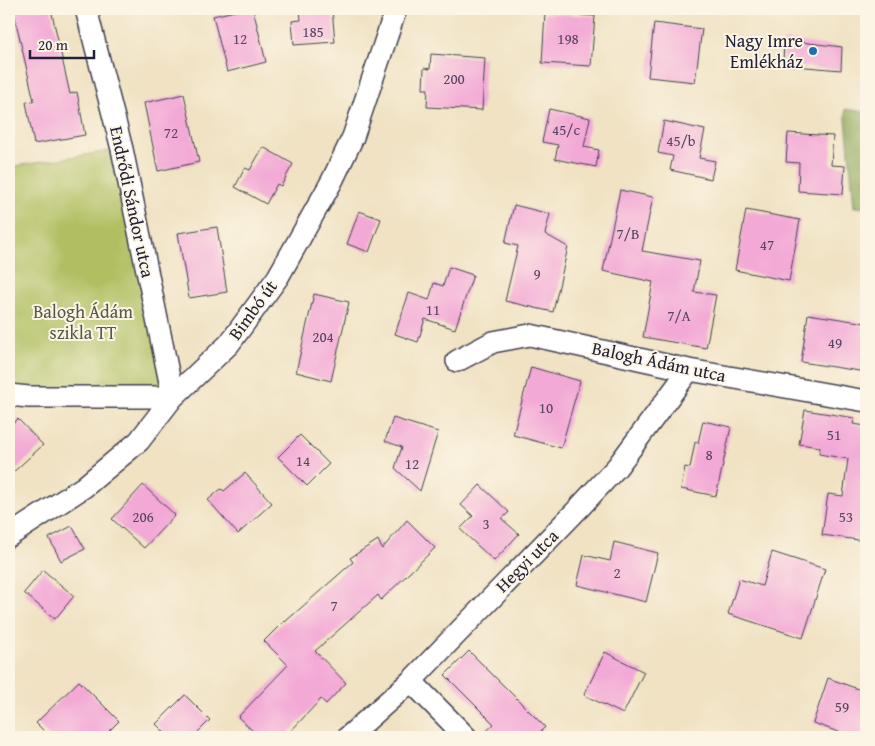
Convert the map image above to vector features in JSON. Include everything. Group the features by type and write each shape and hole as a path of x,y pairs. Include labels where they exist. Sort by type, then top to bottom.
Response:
{"street":[{"name":"Endrődi Sándor utca","path":"86,9 122,149 173,396"},
{"name":"Bimbó út","path":"9,536 84,486 139,441 173,396 229,344 278,277 332,181 353,137 396,9"},
{"name":"Balogh Ádám utca","path":"457,362 493,342 530,335 689,370 866,401"},
{"name":"Hegyi utca","path":"348,737 411,681 578,509 617,467 689,370"},
{"path":"9,395 28,397 173,396"},
{"path":"411,681 466,737"}],"green space":[{"path":"845,109 866,112 866,208 854,207"},
{"name":"Balogh Ádám szikla TT","path":"122,149 173,397 9,395 9,167"}],"building":[{"path":"13,9 51,9 70,94 77,92 85,135 34,144 26,102 34,101"},
{"path":"243,9 253,9 266,62 227,72 213,16"},
{"path":"300,9 332,9 335,42 294,45 292,21 301,20"},
{"path":"545,13 595,16 591,66 542,63"},
{"path":"654,23 702,29 695,82 648,77"},
{"name":"Nagy Imre Emlékház","path":"784,40 842,47 841,70 783,65"},
{"path":"431,54 485,58 482,110 427,107 428,89 423,89 424,68 430,69"},
{"path":"184,94 199,162 158,171 144,103"},
{"path":"549,109 590,118 584,147 599,150 596,167 555,159 558,145 542,142"},
{"path":"664,121 705,130 699,158 715,161 711,179 670,170 673,156 658,153"},
{"path":"788,133 833,136 831,165 845,166 843,194 798,191 799,163 786,162"},
{"path":"263,147 293,164 281,186 277,184 266,204 235,187 245,168 250,170"},
{"path":"620,190 653,197 642,251 700,261 694,292 716,295 706,348 643,337 653,282 603,271"},
{"path":"514,205 550,214 545,234 568,247 553,312 505,301 518,246 505,243"},
{"path":"746,210 800,220 789,281 735,270"},
{"path":"359,211 381,219 369,252 347,244"},
{"path":"217,227 227,292 189,298 178,233"},
{"path":"449,267 473,275 455,329 425,319 418,342 395,334 409,293 429,300 434,283 443,286"},
{"path":"314,294 349,302 331,381 296,372"},
{"path":"808,314 866,323 866,372 801,362"},
{"path":"531,367 580,381 561,448 513,435"},
{"path":"805,410 855,418 853,424 866,426 866,541 822,535 828,494 843,496 848,459 819,454 820,447 799,444"},
{"path":"393,418 438,432 420,491 395,468 402,447 385,441"},
{"path":"18,419 43,445 9,476 9,427"},
{"path":"703,421 731,427 716,496 681,489 685,467 690,468 695,442 698,443"},
{"path":"300,435 329,464 307,486 278,457"},
{"path":"245,473 272,503 238,534 208,500 221,489 224,491"},
{"path":"143,485 175,515 144,548 112,519"},
{"path":"480,485 509,512 502,519 519,534 494,561 460,529 473,516 461,505"},
{"path":"407,520 435,548 381,600 378,595 315,651 346,683 326,704 321,699 286,736 282,733 256,734 238,717 288,665 264,641 284,621 353,562 350,558 378,540 382,549"},
{"path":"72,526 85,549 61,561 49,538"},
{"path":"614,542 658,553 646,602 577,585 584,555 610,561"},
{"path":"772,552 825,569 803,638 728,614 739,579 762,586"},
{"path":"43,570 74,596 55,619 24,593"},
{"path":"469,651 545,727 535,737 480,737 494,724 445,675"},
{"path":"605,652 644,672 623,714 584,695"},
{"path":"828,678 866,692 866,737 853,737 813,723"},
{"path":"79,681 119,721 103,737 50,737 36,723"},
{"path":"185,695 210,720 193,737 169,737 156,724"}],"place":[{"name":"Nagy Imre Emlékház","path":"813,51"}]}
